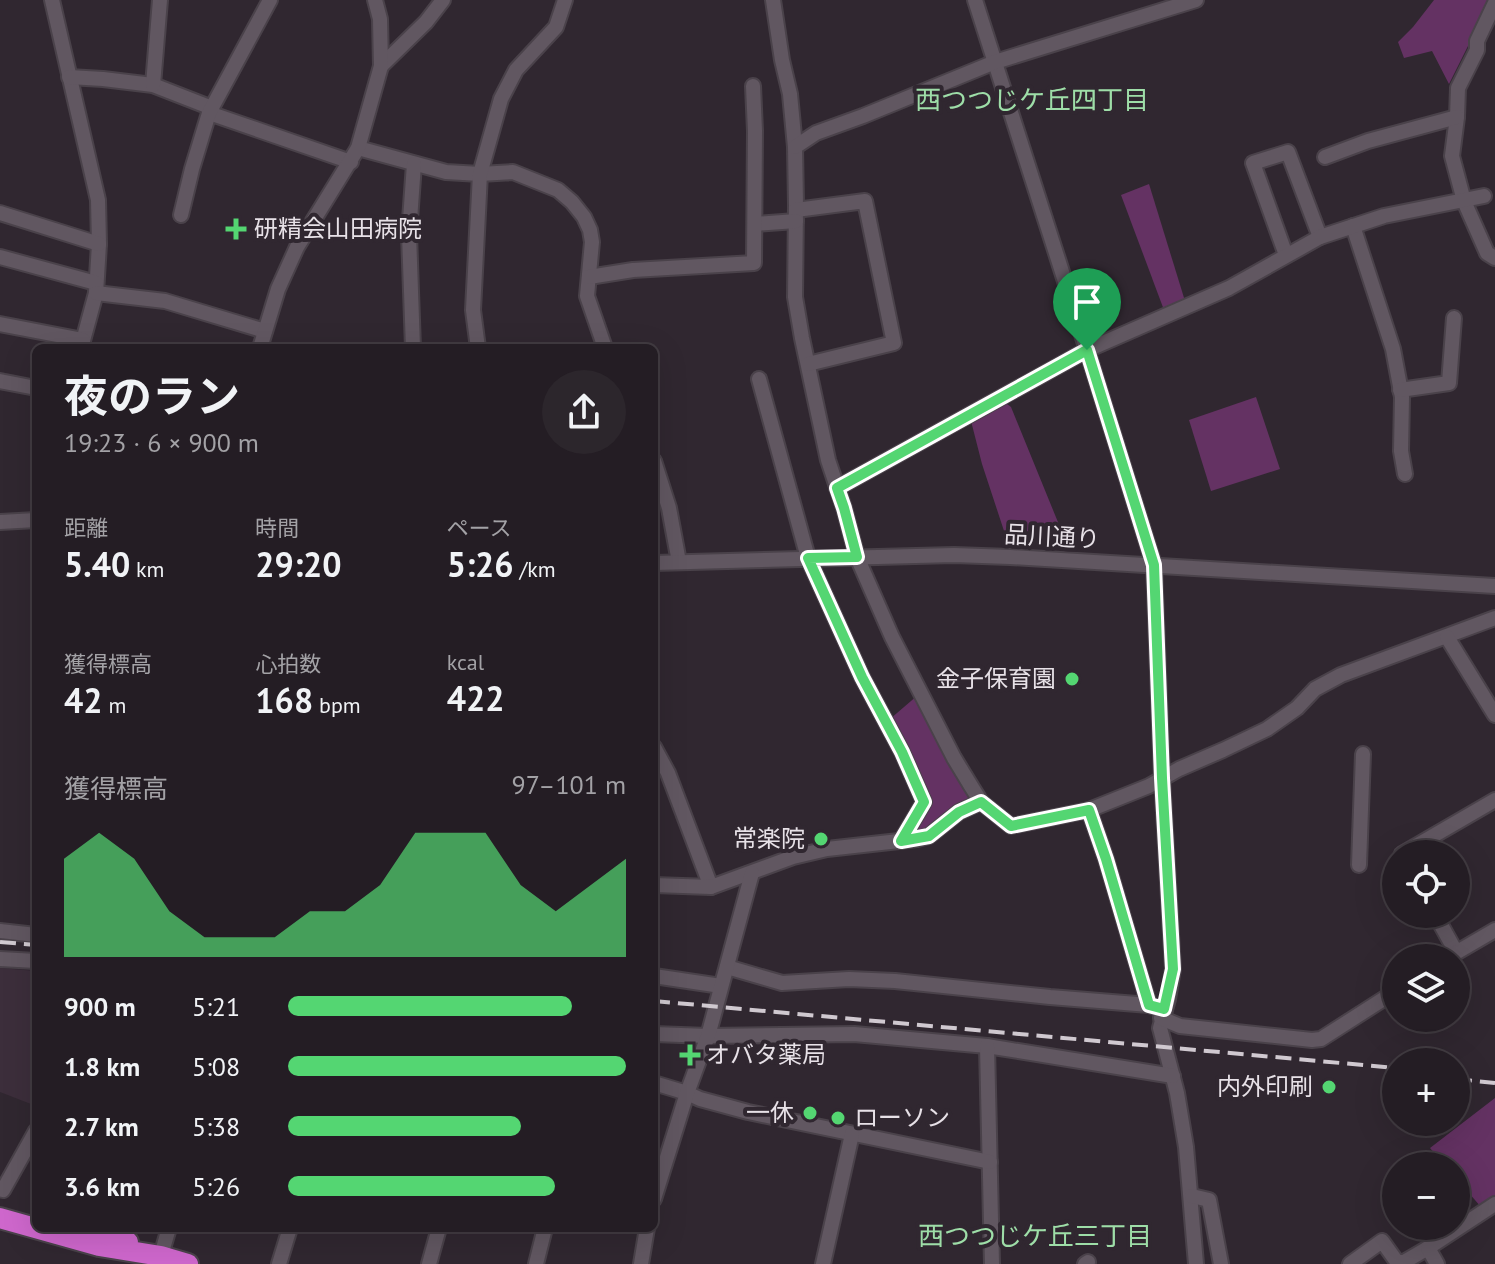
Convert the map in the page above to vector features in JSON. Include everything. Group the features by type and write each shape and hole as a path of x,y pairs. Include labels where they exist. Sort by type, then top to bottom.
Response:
{"highway":[{"path":"0,1205 32,1214"},
{"path":"0,1218 32,1227"},
{"path":"50,1232 99,1246 188,1264"},
{"path":"98,1232 145,1248 160,1260"}],"street":[{"path":"0,324 82,344 96,288 98,200 52,0"},
{"path":"153,85 160,0"},
{"path":"181,215 211,110 270,0"},
{"path":"261,344 278,289 297,247 355,155 381,66 380,19 375,0"},
{"path":"381,66 426,22 443,0"},
{"path":"477,344 473,310 480,174 501,99 516,70 556,27 565,0"},
{"path":"773,0 790,94 795,147 795,297 828,460 857,557 892,637 954,758 981,802 1011,826 1089,810 1149,786 1267,729 1297,708 1315,689 1341,675 1495,618"},
{"path":"975,0 1154,565 1173,969 1158,1011"},
{"path":"795,147 816,133 995,62 1196,0"},
{"path":"1495,1 1477,41 1477,50 1458,88 1452,156 1464,201 1487,253 1495,258"},
{"path":"69,77 153,85 211,110 355,155 446,172 513,172 558,190 572,202 590,230 592,242 587,296 604,344"},
{"path":"589,277 633,270 754,263 753,86"},
{"path":"1325,157 1368,141 1457,117"},
{"path":"1286,255 1253,163 1288,152 1320,237"},
{"path":"413,344 409,234 414,164"},
{"path":"837,488 1087,350 1229,288 1320,237 1384,216 1484,196"},
{"path":"755,224 865,201 894,343 808,364"},
{"path":"0,213 99,244"},
{"path":"1353,226 1393,349 1400,390 1401,451 1405,474"},
{"path":"0,257 96,288 165,301 265,331"},
{"path":"1400,390 1449,383 1454,318"},
{"path":"759,379 808,558 924,802 901,841"},
{"path":"0,381 32,387"},
{"path":"658,474 669,508 679,562"},
{"path":"0,522 32,520"},
{"name":"品川通り","path":"658,563 996,556 1495,586"},
{"path":"1447,637 1495,715"},
{"path":"658,754 711,887"},
{"path":"1359,865 1363,754"},
{"path":"1426,840 1495,800"},
{"path":"658,885 711,887 793,857 827,849 929,836 959,812 981,802"},
{"path":"1089,810 1158,1011 1186,1147 1196,1264"},
{"path":"658,1186 708,1036 752,873"},
{"path":"1470,944 1495,930"},
{"path":"0,931 32,935"},
{"path":"0,959 32,961"},
{"path":"727,967 782,983 849,979 895,981 1050,997 1158,1011 1180,1026 1312,1040 1321,1039 1382,1000"},
{"path":"658,977 721,986"},
{"path":"658,1034 854,1034 987,1046 1173,1076"},
{"path":"987,1046 992,1264"},
{"path":"658,1084 727,1107 990,1162"},
{"path":"823,1264 852,1134"},
{"path":"0,1189 3,1190 32,1138"},
{"path":"1192,1196 1209,1200 1221,1264"},
{"path":"1350,1264 1382,1241 1397,1262 1404,1262 1495,1204"},
{"path":"160,1260 168,1232"},
{"path":"279,1264 289,1232"},
{"path":"429,1264 438,1232"},
{"path":"536,1264 544,1232"},
{"path":"641,1264 646,1232"},
{"path":"1428,1248 1437,1264"}],"shaded area":[{"path":"1434,0 1488,0 1449,84 1432,51 1404,58 1398,42"},
{"path":"1149,184 1185,301 1164,310 1121,195"},
{"path":"1256,397 1280,469 1211,491 1189,420"},
{"path":"1001,403 1011,407 1062,532 1069,532 1074,544 1010,540 1006,537 971,421"},
{"path":"918,695 942,751 972,798 916,836 912,829 929,802 890,719"},
{"path":"0,968 32,971 32,1104 0,1092"},
{"path":"1495,1098 1495,1197 1481,1207 1470,1194 1470,1152 1433,1152 1430,1148 1446,1136 1470,1136 1470,1117"}],"railway":[{"path":"0,942 32,945"},
{"path":"658,1001 1382,1067"},
{"path":"1470,1080 1495,1083"}],"place":[{"name":"研精会山田病院","path":"236,229"},
{"name":"金子保育園","path":"1072,679"},
{"name":"常楽院","path":"821,839"},
{"name":"オバタ薬局","path":"690,1055"},
{"name":"内外印刷","path":"1329,1087"},
{"name":"一休","path":"810,1113"},
{"name":"ローソン","path":"838,1118"}],"district":[{"name":"西つつじケ丘四丁目","path":"1032,100"},
{"name":"西つつじケ丘三丁目","path":"1035,1236"}],"route":[{"path":"1087,350 1154,565 1173,969 1164,1009 1149,1005 1089,810 1011,826 981,802 959,812 929,836 901,841 924,802 808,558 857,557 837,488 1087,350"}]}
